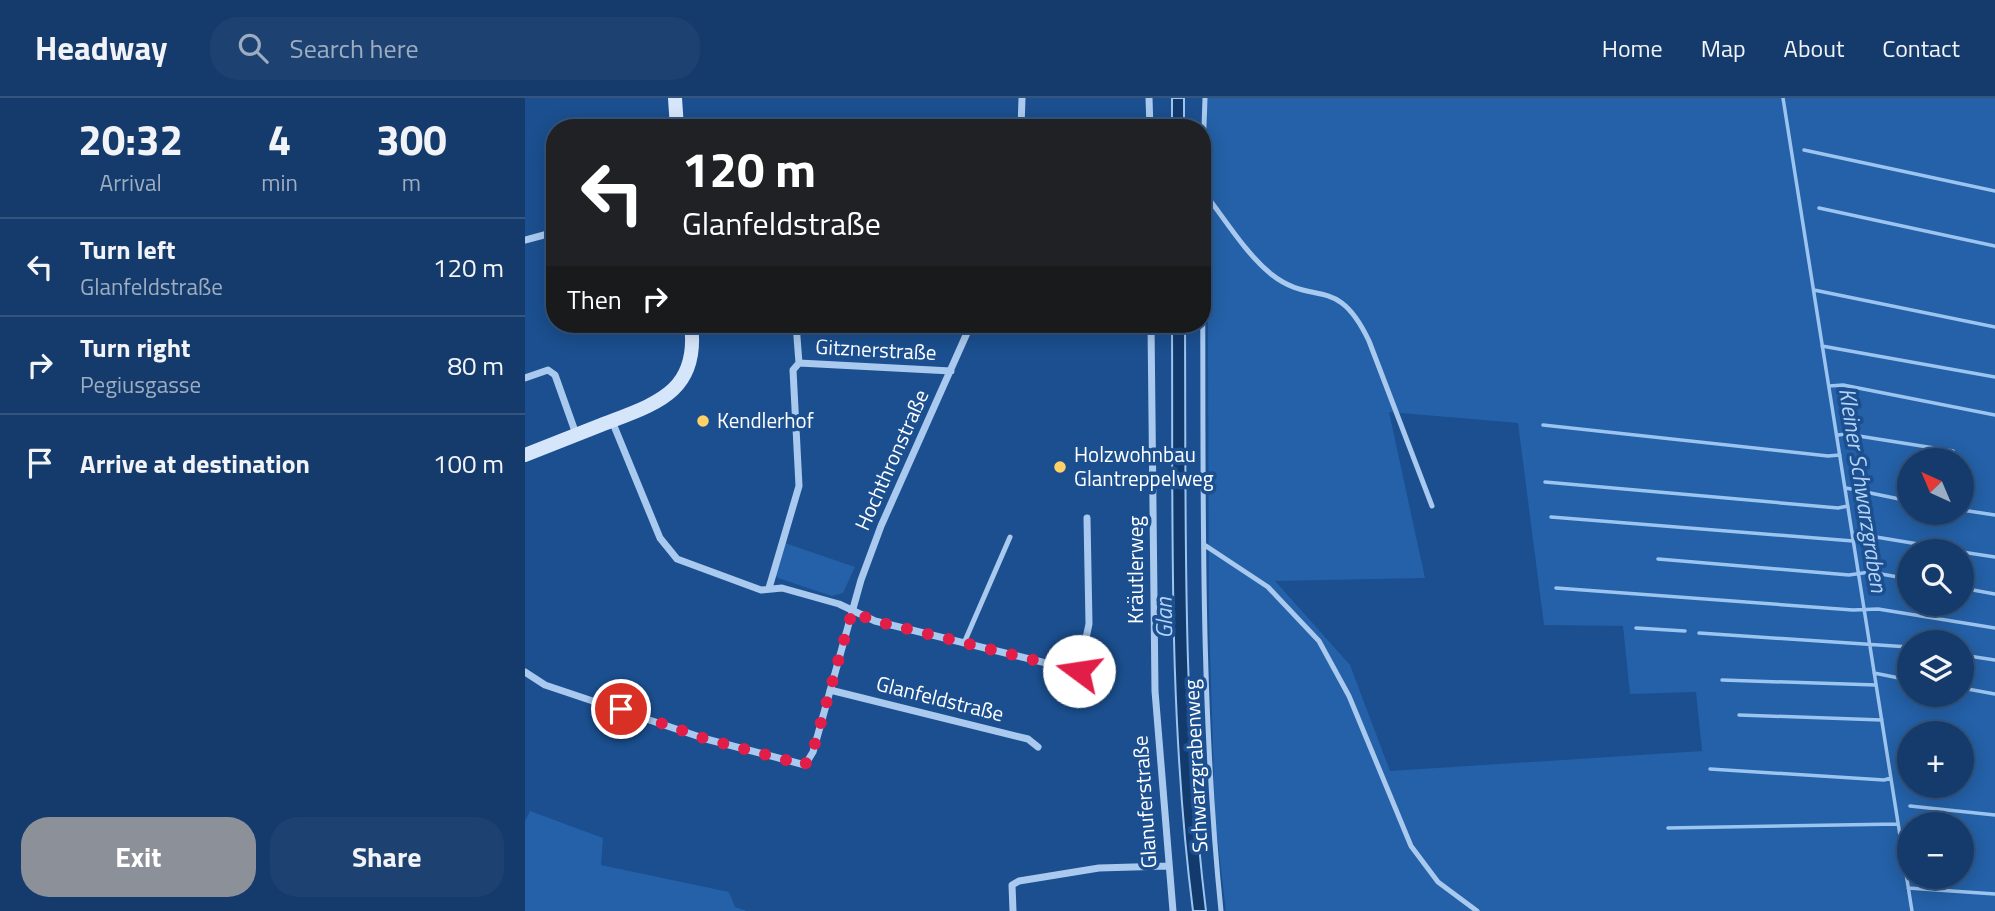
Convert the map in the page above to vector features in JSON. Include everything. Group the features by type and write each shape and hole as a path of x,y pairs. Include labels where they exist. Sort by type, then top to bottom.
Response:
{"street":[{"path":"675,98 676,119"},
{"path":"1022,119 1023,98"},
{"path":"1149,98 1150,119"},
{"path":"525,240 546,234"},
{"path":"525,455 669,396 681,383 693,351 692,333"},
{"path":"769,588 799,486 793,370 799,363 797,333"},
{"name":"Hochthronstraße","path":"852,612 880,526 967,333"},
{"name":"Kräutlerweg","path":"1151,333 1154,691"},
{"name":"Gitznerstraße","path":"799,363 951,371"},
{"path":"525,378 548,370 555,374 576,435"},
{"path":"612,421 645,506 672,556 761,590 782,588 839,604 875,621 1079,671 1089,624 1087,519"},
{"path":"525,672 545,685 706,739 805,765 813,752 852,612"},
{"name":"Glanfeldstraße","path":"830,690 1028,740 1038,747"},
{"name":"Glanuferstraße","path":"1154,691 1173,911"},
{"path":"1013,911 1012,885 1019,881 1099,868 1168,866"}],"lane":[{"path":"1204,119 1205,98"},
{"path":"1211,199 1271,273 1291,284 1332,295 1356,316 1369,341 1432,506"},
{"name":"Schwarzgrabenweg","path":"1204,333 1212,825 1221,911"},
{"path":"964,643 1010,537"},
{"path":"1206,546 1268,587 1319,641 1349,696 1411,846 1438,883 1477,911"}],"shaded area":[{"path":"1172,98 1184,98 1184,119 1172,119"},
{"path":"1207,98 1995,98 1995,911 1226,911 1215,818 1209,614 1208,333 1211,333 1211,119 1207,119","holes":["1389,412 1518,423 1544,625 1623,626 1630,694 1696,692 1702,751 1390,771 1350,665 1275,581 1425,578"]},
{"path":"1172,333 1185,333 1189,691 1198,838 1206,911 1193,911 1185,838 1179,765 1172,544"},
{"path":"785,543 855,567 843,593 832,596 778,578 775,574"},
{"path":"530,811 603,838 601,865 729,892 735,907 747,911 525,911 525,821"}],"waterway":[{"name":"Kleiner Schwarzgraben","path":"1783,98 1912,911"},
{"path":"1804,150 1995,191"},
{"path":"1819,208 1995,246"},
{"path":"1814,290 1995,327"},
{"path":"1822,346 1995,377"},
{"path":"1829,386 1843,385 1995,415"},
{"path":"1543,425 1828,456 1840,455"},
{"path":"1838,435 1934,448"},
{"path":"1545,482 1838,508 1848,506"},
{"path":"1846,488 1897,499"},
{"path":"1974,512 1995,515"},
{"path":"1551,517 1853,541"},
{"path":"1852,533 1897,540"},
{"path":"1974,554 1995,557"},
{"path":"1658,559 1849,575 1870,572 1897,577"},
{"path":"1556,588 1853,610 1878,609 1995,628"},
{"path":"1974,590 1995,594"},
{"path":"1636,628 1685,631"},
{"path":"1699,633 1897,646"},
{"path":"1974,657 1995,660"},
{"path":"1874,673 1897,678"},
{"path":"1722,680 1876,685"},
{"path":"1974,690 1995,694"},
{"path":"1739,715 1882,720"},
{"path":"1710,769 1884,780 1891,778"},
{"path":"1910,806 1995,815"},
{"path":"1668,828 1897,824"},
{"name":"Kleiner Schwarzgraben","path":"1922,889 1995,894"}],"place":[{"name":"Kendlerhof","path":"703,421"},
{"name":"Holzwohnbau Glantreppelweg","path":"1060,467"}],"route":[{"path":"621,709 706,739 805,765 813,752 852,612 875,621 1079,671"}],"water label":[{"name":"Glan","path":"1164,618"}]}
